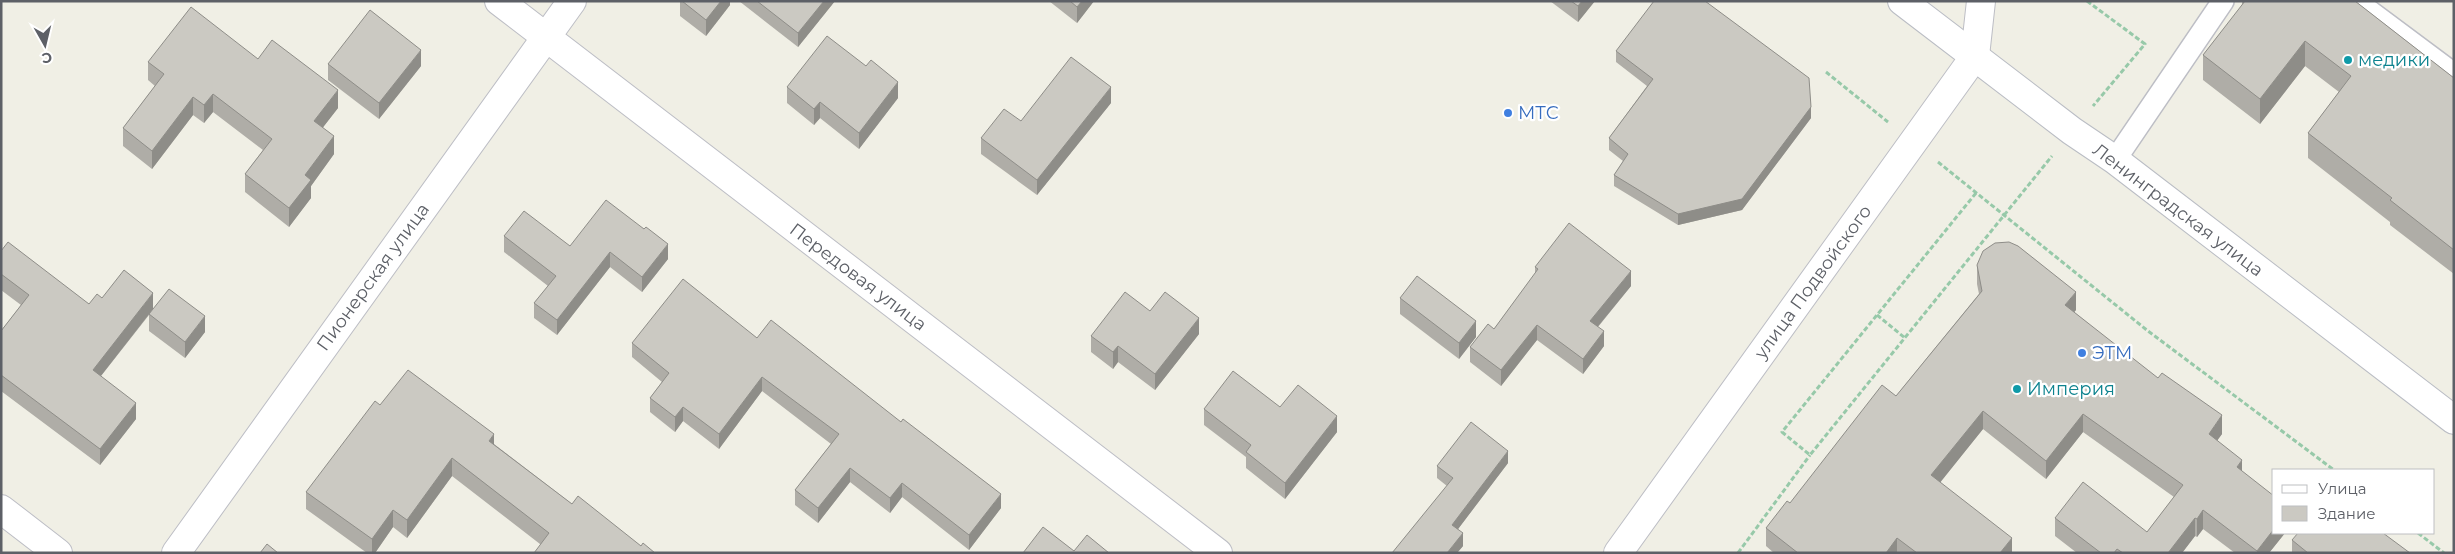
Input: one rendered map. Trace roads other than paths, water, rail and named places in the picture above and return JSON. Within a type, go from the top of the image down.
[{"type":"street","name":"Передовая улица","points":[[499,1],[1218,553]]},
{"type":"street","name":"Пионерская улица","points":[[176,553],[572,1]]},
{"type":"street","name":"Ленинградская улица","points":[[1902,1],[2072,131],[2115,160],[2454,420]]},
{"type":"street","name":"улица Подвойского","points":[[1618,553],[1975,56],[1981,1]]},
{"type":"street","points":[[1,509],[58,553]]},
{"type":"lane","points":[[2115,160],[2223,1]]},
{"type":"lane","points":[[2356,1],[2454,74]]},
{"type":"place","name":"медики","points":[[2348,60]]},
{"type":"place","name":"МТС","points":[[1508,113]]},
{"type":"place","name":"ЭТМ","points":[[2082,353]]},
{"type":"place","name":"Империя","points":[[2017,389]]}]
